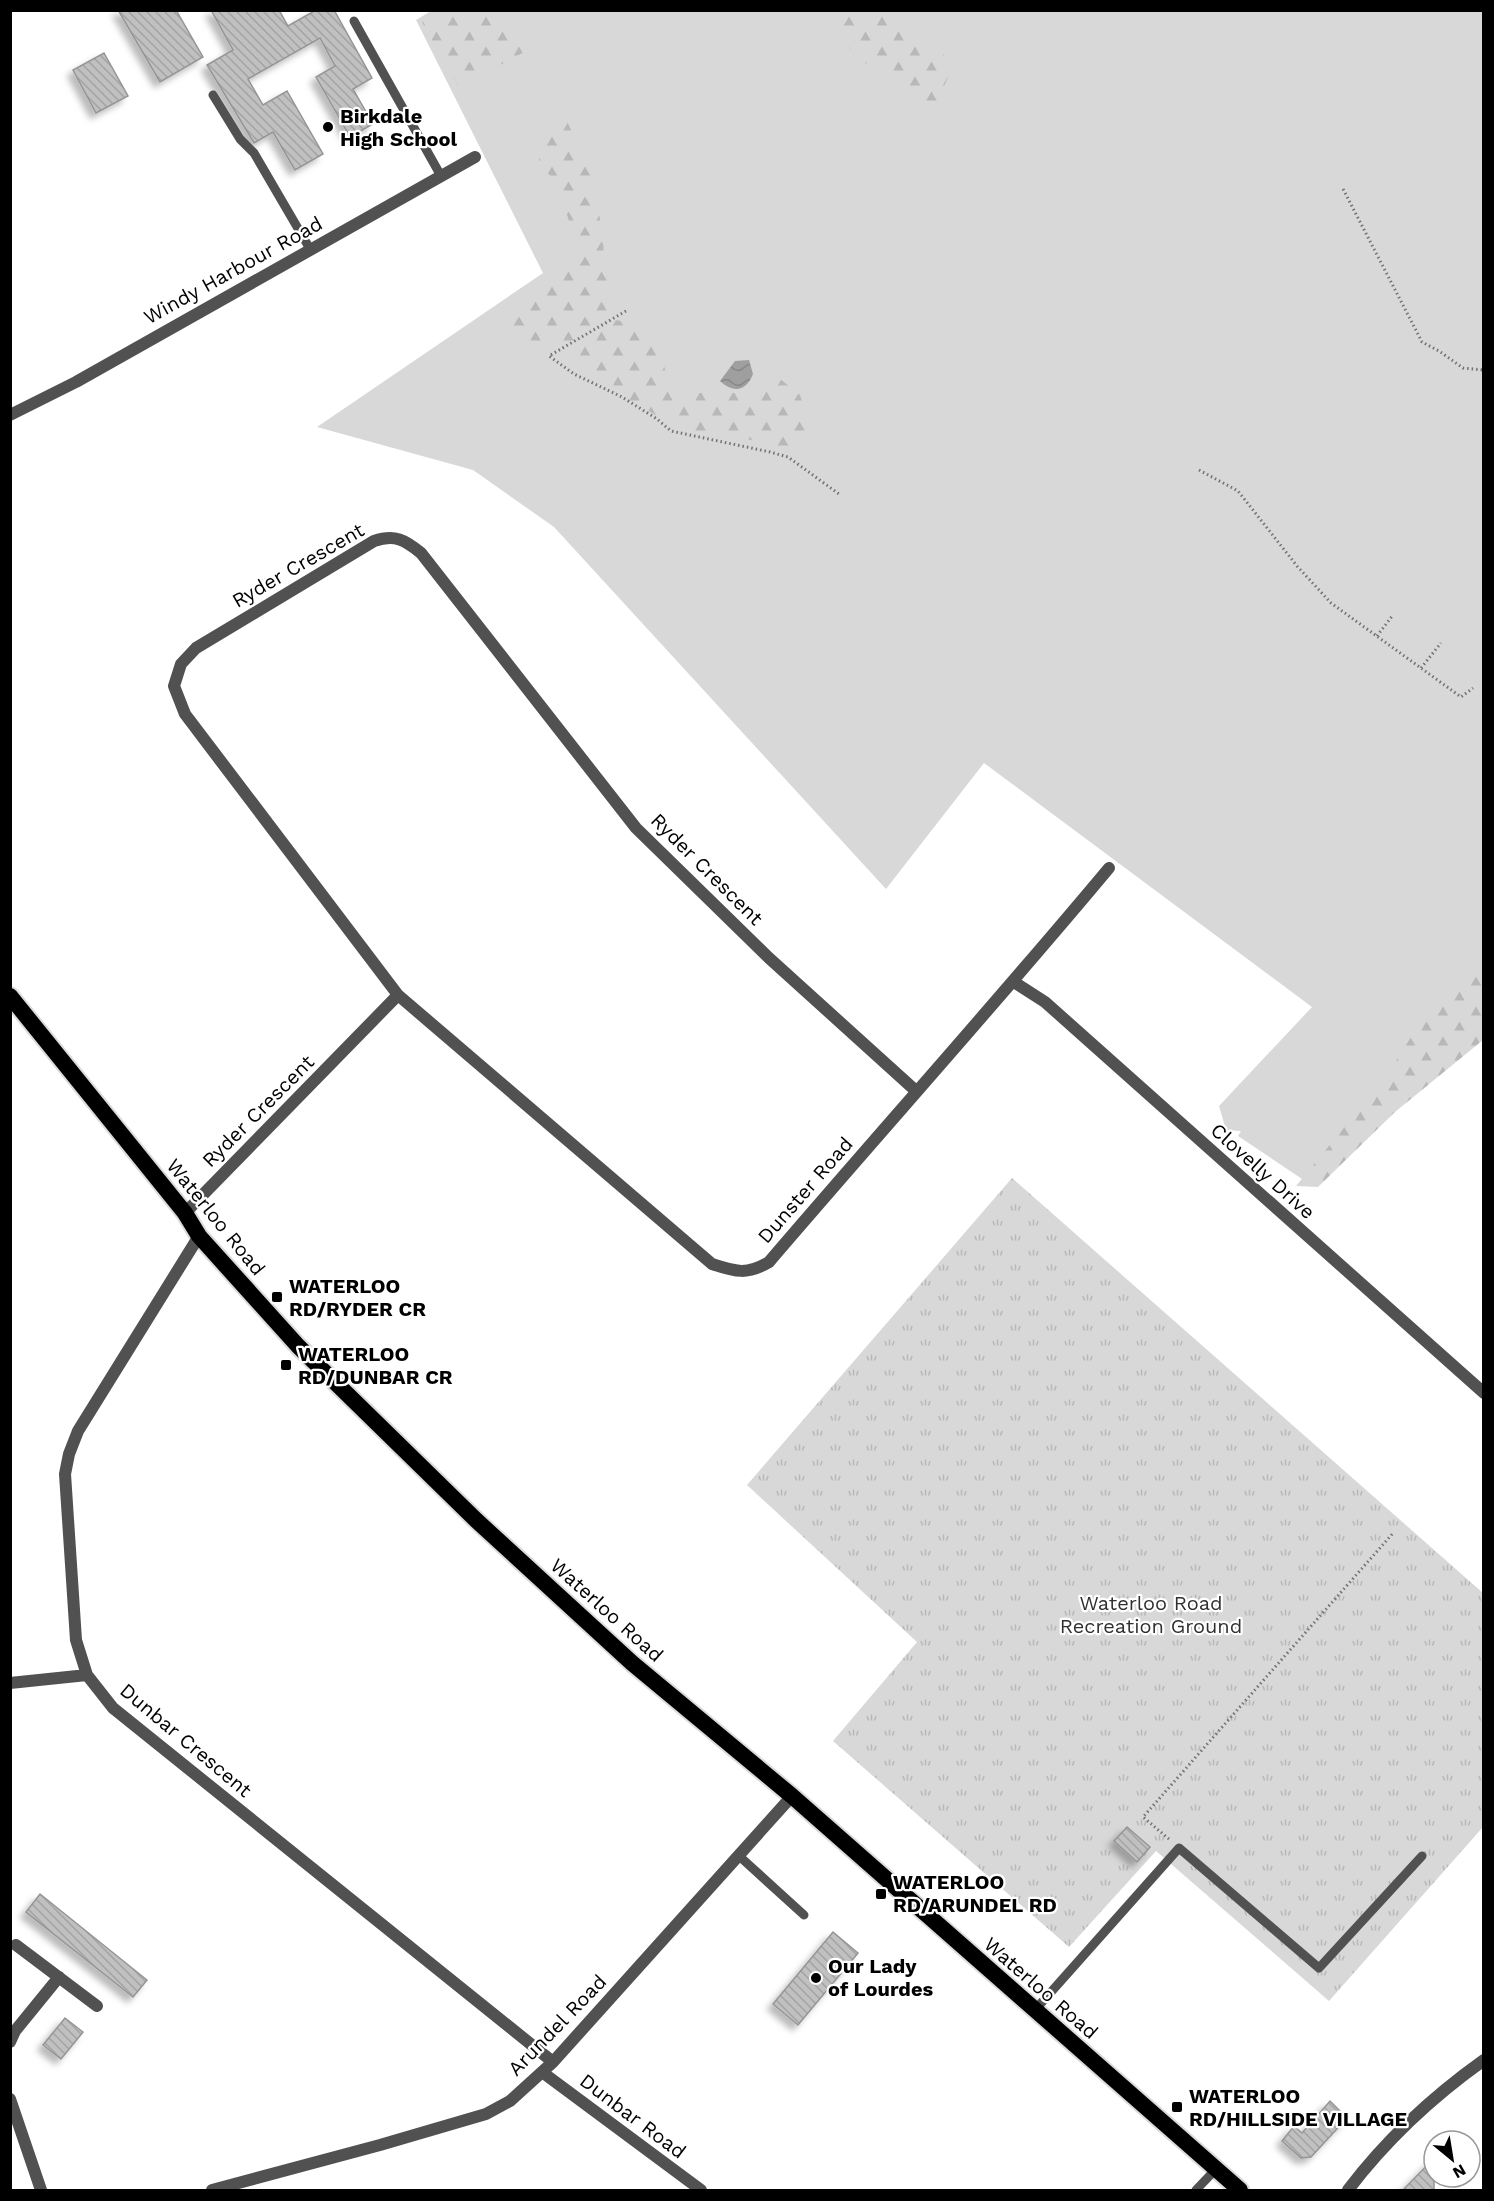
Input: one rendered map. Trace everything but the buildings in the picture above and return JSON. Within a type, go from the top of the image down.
[{"type":"highway","name":"Waterloo Road","points":[[10,996],[185,1213],[199,1236],[298,1346],[476,1520],[632,1663],[792,1796],[1240,2190]]},
{"type":"street","name":"Windy Harbour Road","points":[[10,415],[76,382],[475,157]]},
{"type":"street","name":"Ryder Crescent","points":[[185,1213],[398,995],[185,714],[174,686],[181,664],[196,648],[374,541],[387,537],[406,542],[421,553],[636,828],[769,958],[916,1091]]},
{"type":"street","name":"Dunster Road","points":[[398,995],[712,1264],[734,1271],[754,1271],[769,1262],[916,1091],[1014,982],[1109,867]]},
{"type":"street","name":"Clovelly Drive","points":[[1014,982],[1045,1002],[1484,1393]]},
{"type":"street","name":"Dunbar Crescent","points":[[199,1236],[78,1431],[69,1454],[66,1474],[76,1640],[87,1675],[113,1708],[553,2062]]},
{"type":"street","points":[[10,1683],[87,1675]]},
{"type":"street","name":"Arundel Road","points":[[212,2190],[486,2114],[510,2101],[553,2062],[792,1796]]},
{"type":"street","points":[[16,1945],[97,2006]]},
{"type":"street","points":[[10,2042],[15,2031],[59,1977]]},
{"type":"street","points":[[1348,2190],[1406,2124],[1450,2084],[1484,2060]]},
{"type":"street","name":"Dunbar Road","points":[[542,2072],[700,2190]]},
{"type":"street","points":[[10,2099],[41,2190]]},
{"type":"lane","points":[[354,21],[441,176]]},
{"type":"lane","points":[[213,95],[240,139],[254,153],[310,249]]},
{"type":"lane","points":[[1035,2010],[1179,1848],[1319,1968],[1422,1856]]},
{"type":"lane","points":[[738,1855],[804,1915]]},
{"type":"lane","points":[[1196,2190],[1216,2169]]},
{"type":"path","points":[[1342,189],[1422,342],[1462,368],[1484,370]]},
{"type":"path","points":[[626,311],[549,356],[574,374],[622,397],[657,419],[671,431],[788,457],[839,494]]},
{"type":"path","points":[[1199,470],[1239,491],[1297,566],[1331,603],[1461,697],[1473,688]]},
{"type":"path","points":[[1377,636],[1393,615]]},
{"type":"path","points":[[1421,668],[1441,644]]},
{"type":"path","points":[[1179,1848],[1143,1817],[1394,1532]]},
{"type":"green space","points":[[441,10],[505,11],[530,49],[459,87],[422,22]]},
{"type":"green space","points":[[431,11],[1483,11],[1483,1034],[1311,1185],[1238,1136],[1241,1131],[1226,1130],[1219,1106],[1312,1007],[984,763],[886,889],[554,527],[473,470],[317,427],[543,273],[416,20]]},
{"type":"green space","points":[[837,11],[893,11],[921,42],[943,54],[953,66],[937,102],[923,111],[901,84],[879,75],[850,49]]},
{"type":"green space","points":[[565,117],[593,177],[615,320],[628,322],[660,352],[666,373],[681,390],[694,393],[749,393],[774,374],[800,395],[811,429],[793,446],[785,448],[738,437],[704,435],[676,427],[630,403],[611,382],[579,370],[552,346],[523,345],[512,338],[501,326],[511,322],[531,304],[577,247],[557,182],[539,165],[540,130]]},
{"type":"green space","points":[[1483,975],[1483,1040],[1395,1112],[1318,1187],[1296,1186],[1385,1078],[1441,995]]},
{"type":"green space","name":"Waterloo Road Recreation Ground","points":[[1012,1178],[1483,1593],[1483,1827],[1329,2001],[1156,1851],[1069,1947],[833,1741],[917,1642],[747,1485]]},
{"type":"water","points":[[749,360],[753,374],[743,387],[730,388],[720,381],[735,361]]},
{"type":"place","name":"Birkdale High School","points":[[328,127]]},
{"type":"place","name":"WATERLOO RD/RYDER CR","points":[[277,1297]]},
{"type":"place","name":"WATERLOO RD/DUNBAR CR","points":[[286,1365]]},
{"type":"place","name":"WATERLOO RD/ARUNDEL RD","points":[[881,1894]]},
{"type":"place","name":"Our Lady of Lourdes","points":[[816,1978]]},
{"type":"place","name":"WATERLOO RD/HILLSIDE VILLAGE","points":[[1177,2107]]}]
